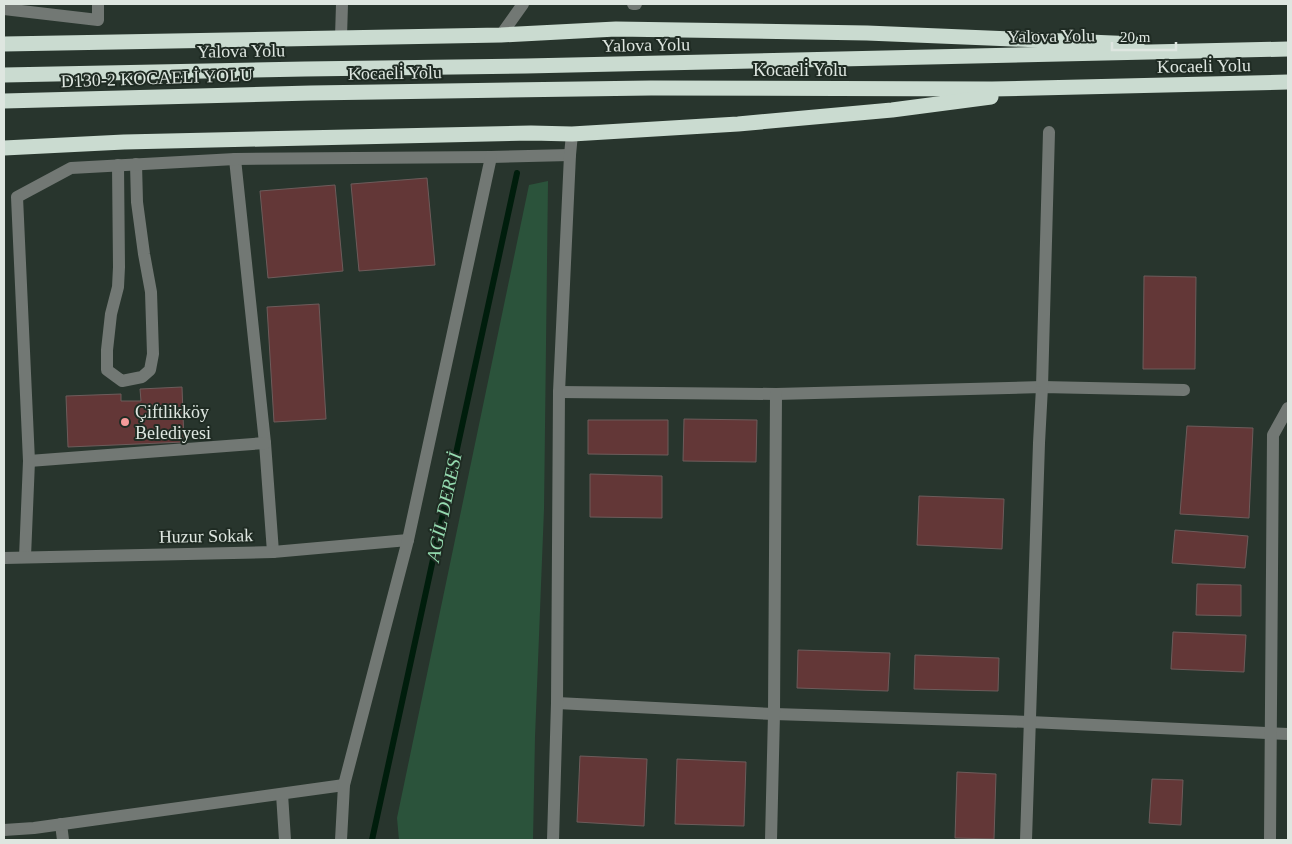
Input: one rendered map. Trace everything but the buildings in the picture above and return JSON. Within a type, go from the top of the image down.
[{"type":"highway","points":[[4,44],[501,35],[616,29],[867,33],[1286,50]]},
{"type":"highway","name":"Yalova Yolu","points":[[4,75],[1286,50]]},
{"type":"highway","name":"Kocaeli̇ Yolu","points":[[311,93],[651,88],[1052,88],[1288,82]]},
{"type":"highway","points":[[4,148],[134,142],[531,133],[572,134],[738,124],[892,110],[1052,88]]},
{"type":"highway","name":"D130-2 KOCAELİ YOLU","points":[[4,101],[311,93]]},
{"type":"street","points":[[4,9],[98,20],[98,4]]},
{"type":"street","points":[[341,37],[342,4]]},
{"type":"street","points":[[501,35],[523,4]]},
{"type":"street","points":[[1026,840],[1049,132]]},
{"type":"street","points":[[552,840],[557,703],[559,392],[572,134]]},
{"type":"street","points":[[25,557],[29,461],[17,197],[71,168],[235,159],[570,155]]},
{"type":"street","points":[[341,840],[344,785],[408,540],[491,157]]},
{"type":"street","points":[[235,159],[265,443],[273,552]]},
{"type":"street","points":[[118,165],[118,287],[111,314],[107,370],[122,381],[142,377],[150,370],[153,354],[151,292],[137,202],[136,164]]},
{"type":"street","points":[[559,392],[776,394],[1042,387],[1184,390]]},
{"type":"street","points":[[771,840],[774,714],[776,394]]},
{"type":"street","points":[[1270,840],[1273,434],[1288,408]]},
{"type":"street","points":[[29,461],[265,443]]},
{"type":"street","name":"Huzur Sokak","points":[[4,558],[273,552],[408,540]]},
{"type":"street","points":[[557,703],[774,714],[1030,722],[1288,734]]},
{"type":"street","points":[[4,830],[34,828],[344,785]]},
{"type":"street","points":[[282,794],[285,840]]},
{"type":"street","points":[[61,824],[63,840]]},
{"type":"green space","points":[[548,181],[544,509],[533,840],[399,840],[397,818],[529,185]]},
{"type":"waterway","name":"AGİL DERESİ","points":[[372,840],[517,173]]},
{"type":"place","name":"Çiftlikköy Belediyesi","points":[[125,422]]}]
